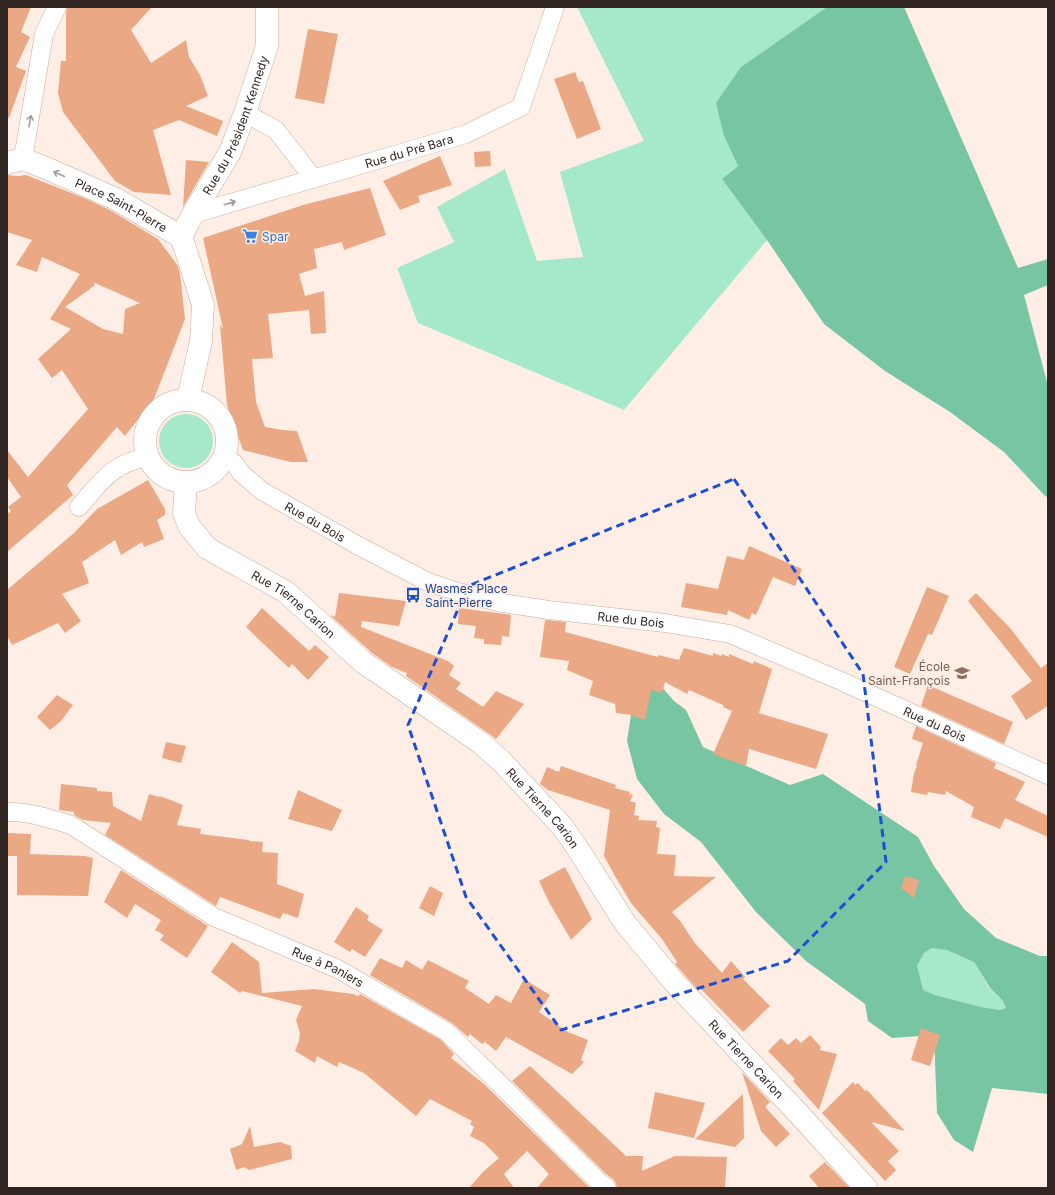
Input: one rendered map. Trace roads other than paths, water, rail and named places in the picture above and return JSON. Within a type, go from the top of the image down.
[{"type":"street","name":"Place Saint-Pierre","points":[[57,7],[44,34],[15,161],[46,168],[116,199],[181,237],[203,305],[202,341],[188,399]]},
{"type":"street","name":"Rue du Président Kennedy","points":[[181,237],[230,152],[245,113],[267,46],[267,7]]},
{"type":"street","name":"Rue du Pré Bara","points":[[193,214],[466,134],[521,107],[555,7]]},
{"type":"street","points":[[245,113],[276,130],[314,179]]},
{"type":"street","points":[[188,399],[203,404],[220,418],[225,429],[227,440],[225,457],[216,470],[199,481],[186,483],[176,482],[164,477],[155,469],[147,458],[144,445],[145,430],[152,416],[163,406],[188,399]]},
{"type":"street","name":"Rue du Bois","points":[[225,457],[235,464],[241,472],[262,491],[357,545],[428,582],[458,592],[502,603],[548,610],[664,623],[730,634],[841,681],[1048,775]]},
{"type":"street","points":[[79,508],[107,475],[128,462],[147,458]]},
{"type":"street","name":"Rue Tierne Carion","points":[[186,483],[184,513],[189,526],[208,548],[286,592],[364,663],[480,743],[502,762],[562,826],[625,923],[674,982],[754,1066],[866,1188]]},
{"type":"street","name":"Rue à Paniers","points":[[7,812],[17,812],[48,818],[70,825],[214,917],[338,969],[447,1032],[593,1177],[607,1188]]},
{"type":"place","name":"Spar","points":[[250,236]]},
{"type":"place","name":"Wasmes Place Saint-Pierre","points":[[413,595]]},
{"type":"place","name":"École Saint-François","points":[[962,673]]}]
